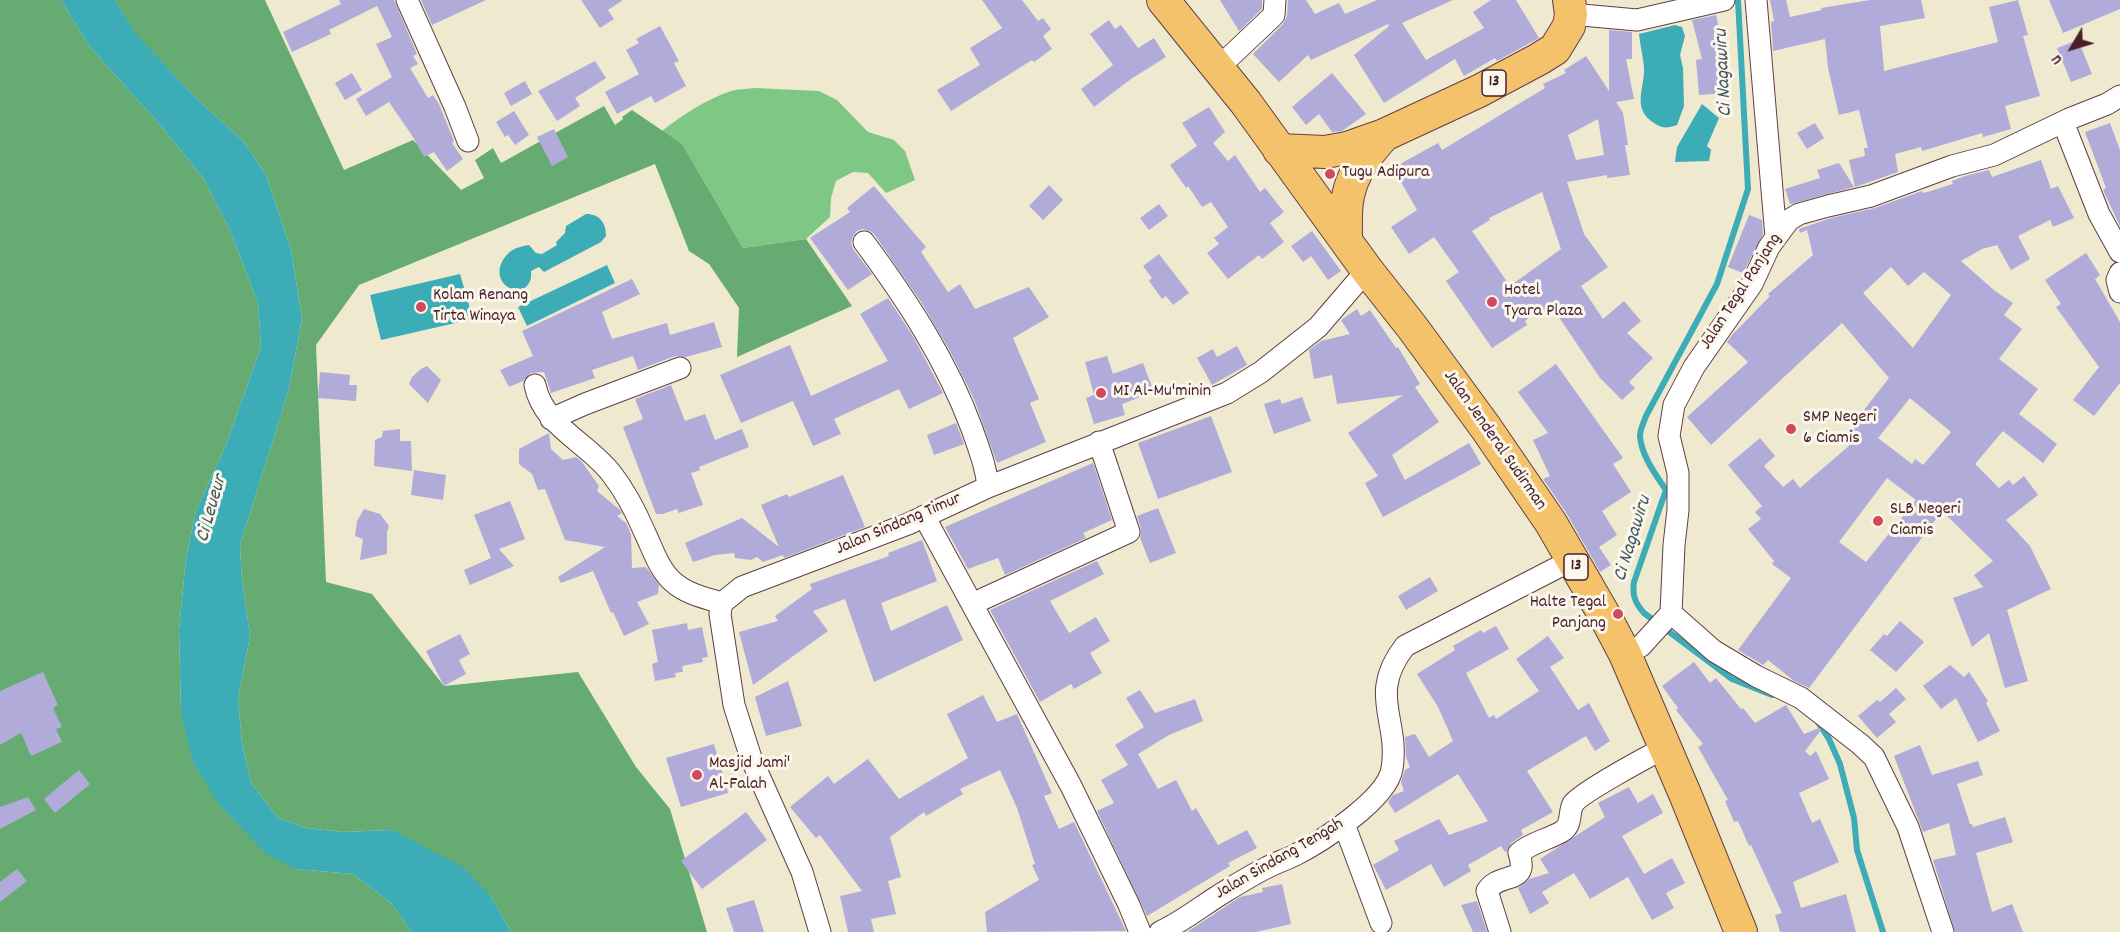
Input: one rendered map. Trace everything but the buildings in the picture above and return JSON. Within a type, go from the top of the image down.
[{"type":"highway","name":"Jalan Jenderal Sudirman","points":[[1163,0],[1246,103],[1367,270],[1486,428],[1633,650],[1664,748],[1741,932]]},
{"type":"highway","name":"13","points":[[1279,150],[1325,152],[1347,148],[1384,135],[1479,91],[1555,48],[1569,26],[1570,7]]},
{"type":"highway","name":"13","points":[[1346,238],[1347,196],[1363,159],[1384,135]]},
{"type":"street","points":[[407,0],[468,141]]},
{"type":"street","points":[[1218,68],[1274,15],[1275,0]]},
{"type":"street","points":[[1570,7],[1637,20],[1724,0]]},
{"type":"street","points":[[1756,0],[1776,237]]},
{"type":"street","name":"Jalan Tegal Panjang","points":[[1665,619],[1678,510],[1678,473],[1669,436],[1674,405],[1694,367],[1752,284],[1769,247],[1790,220],[1799,214],[1871,196],[1952,166],[1994,155],[2120,96]]},
{"type":"street","points":[[2063,122],[2099,214],[2120,252]]},
{"type":"street","points":[[864,243],[902,293],[957,392],[986,468],[988,487]]},
{"type":"street","name":"Jalan Sindang Timur","points":[[722,603],[742,587],[897,528],[988,487],[1220,396],[1261,372],[1318,327],[1367,270]]},
{"type":"street","points":[[2120,273],[2117,280],[2120,292]]},
{"type":"street","points":[[550,419],[680,368]]},
{"type":"street","points":[[535,385],[542,406],[550,419],[593,453],[616,481],[633,506],[663,571],[673,582],[690,593],[722,603],[720,614],[734,705],[751,758],[802,872],[820,932]]},
{"type":"street","points":[[972,604],[1129,532],[1099,442]]},
{"type":"street","points":[[924,516],[1071,786],[1129,904],[1140,932]]},
{"type":"street","name":"Jalan Sindang Tengah","points":[[1160,932],[1176,925],[1213,898],[1267,867],[1297,854],[1344,824],[1363,809],[1376,794],[1392,770],[1392,739],[1386,687],[1391,667],[1405,646],[1572,560]]},
{"type":"street","points":[[1633,650],[1665,619],[1714,651],[1801,698],[1860,744],[1874,757],[1908,827],[1943,932]]},
{"type":"street","points":[[1500,932],[1486,891],[1488,888],[1502,879],[1514,878],[1519,874],[1523,863],[1520,853],[1526,847],[1560,832],[1567,826],[1574,803],[1595,787],[1664,748]]},
{"type":"street","points":[[1344,824],[1382,923]]},
{"type":"green space","points":[[0,0],[61,0],[90,47],[162,127],[204,179],[230,230],[258,303],[261,347],[226,445],[196,511],[186,558],[179,630],[181,711],[296,869],[353,874],[391,903],[412,932],[0,932]]},
{"type":"green space","points":[[115,0],[265,0],[344,170],[413,140],[461,190],[484,178],[475,160],[493,148],[501,163],[604,106],[615,125],[632,110],[682,144],[743,248],[806,239],[852,306],[737,357],[739,308],[709,264],[689,251],[655,164],[359,285],[316,345],[326,582],[372,594],[444,686],[578,672],[636,767],[670,809],[707,932],[511,932],[490,895],[392,830],[343,832],[306,828],[278,818],[251,783],[242,743],[238,698],[250,636],[242,580],[240,545],[289,389],[302,318],[291,250],[266,175],[244,142],[195,97],[134,33]]},
{"type":"green space","points":[[755,88],[819,91],[837,100],[868,132],[894,140],[905,151],[915,180],[886,193],[868,173],[853,172],[836,181],[831,198],[830,217],[806,239],[743,248],[682,144],[662,131],[686,113],[713,98],[731,91]]},
{"type":"water","name":"Ci Leueur","points":[[61,0],[115,0],[135,33],[195,97],[244,142],[266,175],[291,250],[302,318],[289,389],[240,545],[242,580],[250,636],[238,698],[242,743],[251,783],[278,818],[306,828],[343,832],[392,830],[463,867],[490,895],[511,932],[412,932],[391,903],[353,874],[296,869],[265,853],[218,803],[192,760],[181,711],[179,630],[186,558],[196,511],[226,445],[261,347],[258,303],[230,230],[204,179],[162,127],[90,47]]},
{"type":"water","points":[[1675,25],[1682,27],[1685,36],[1680,55],[1683,68],[1684,106],[1677,125],[1666,127],[1657,125],[1643,111],[1641,98],[1644,67],[1639,34]]},
{"type":"water","points":[[1702,104],[1719,118],[1707,146],[1711,150],[1709,161],[1675,162],[1677,147]]},
{"type":"water","name":"Kolam Renang Tirta Winaya","points":[[586,214],[595,216],[603,223],[606,236],[601,242],[544,272],[539,267],[531,271],[529,282],[521,291],[506,286],[500,276],[500,269],[501,263],[511,251],[529,245],[536,253],[542,254],[557,245],[556,242],[565,233],[566,226]]},
{"type":"water","name":"Kolam Renang Tirta Winaya","points":[[607,265],[615,283],[527,326],[518,307]]},
{"type":"water","name":"Kolam Renang Tirta Winaya","points":[[460,274],[473,319],[381,340],[370,295]]},
{"type":"waterway","name":"Ci Nagawiru","points":[[1738,0],[1748,189],[1717,284],[1641,428],[1643,450],[1666,490],[1634,582],[1633,591],[1636,602],[1644,613],[1732,679],[1772,695]]},
{"type":"waterway","name":"Ci Nagawiru","points":[[1818,722],[1829,739],[1840,764],[1854,818],[1857,850],[1883,932]]},
{"type":"place","name":"Tugu Adipura","points":[[1330,174]]},
{"type":"place","name":"Hotel Tyara Plaza","points":[[1492,302]]},
{"type":"place","name":"Kolam Renang Tirta Winaya","points":[[421,307]]},
{"type":"place","name":"MI Al-Mu'minin","points":[[1101,393]]},
{"type":"place","name":"SMP Negeri 6 Ciamis","points":[[1791,429]]},
{"type":"place","name":"SLB Negeri Ciamis","points":[[1878,521]]},
{"type":"place","name":"Halte Tegal Panjang","points":[[1618,614]]},
{"type":"place","name":"Masjid Jami' Al-Falah","points":[[697,775]]}]
